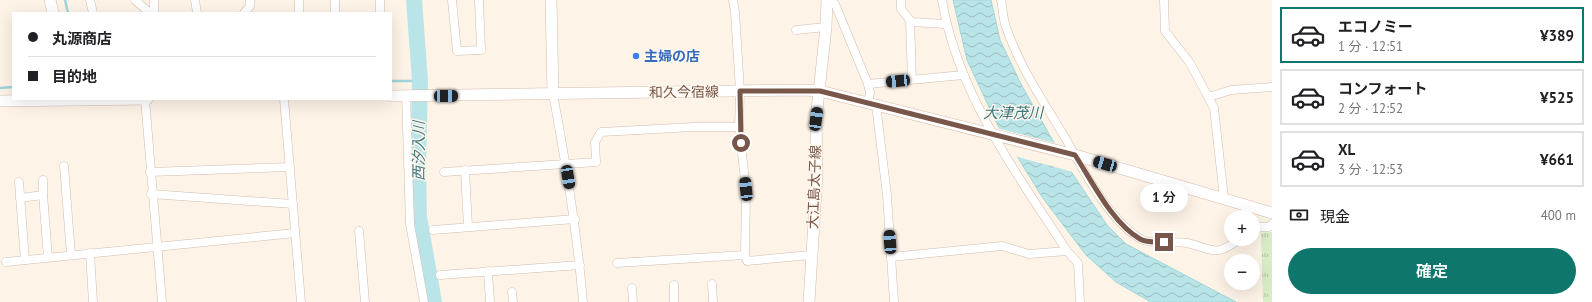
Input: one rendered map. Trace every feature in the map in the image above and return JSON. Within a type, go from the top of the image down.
[{"type":"main road","points":[[50,0],[53,12]]},
{"type":"main road","points":[[551,0],[553,94]]},
{"type":"main road","name":"大江島太子線","points":[[809,302],[817,174],[816,119],[826,27],[827,1]]},
{"type":"main road","name":"和久今宿線","points":[[392,96],[820,91],[868,102],[992,136],[1075,155],[1272,213]]},
{"type":"main road","points":[[0,101],[72,100]]},
{"type":"street","points":[[90,0],[93,12]]},
{"type":"street","points":[[135,0],[149,12]]},
{"type":"street","points":[[154,0],[154,12]]},
{"type":"street","points":[[195,0],[197,12]]},
{"type":"street","points":[[245,12],[250,6],[250,0]]},
{"type":"street","points":[[299,0],[299,12]]},
{"type":"street","points":[[335,0],[335,12]]},
{"type":"street","points":[[380,0],[380,12]]},
{"type":"street","points":[[452,0],[456,51],[481,50],[479,0]]},
{"type":"street","points":[[733,0],[740,91],[740,128],[746,189],[745,255],[747,261],[811,255]]},
{"type":"street","points":[[900,0],[901,8],[911,22],[912,80]]},
{"type":"street","points":[[942,0],[946,24],[963,75],[992,136],[1067,251],[1078,263],[1080,302]]},
{"type":"street","points":[[1001,0],[1005,26],[1016,52],[1032,82],[1075,155],[1113,213],[1127,229],[1141,239],[1153,242],[1180,242],[1210,251],[1225,250],[1230,246]]},
{"type":"street","points":[[1164,0],[1166,31],[1190,63],[1214,108],[1224,198]]},
{"type":"street","points":[[827,1],[835,4],[868,84],[870,93],[868,102]]},
{"type":"street","points":[[911,22],[946,24]]},
{"type":"street","points":[[796,30],[826,27]]},
{"type":"street","points":[[868,84],[963,75]]},
{"type":"street","points":[[1209,97],[1231,90],[1272,87]]},
{"type":"street","points":[[553,94],[575,219],[583,302]]},
{"type":"street","points":[[408,95],[410,224],[424,302]]},
{"type":"street","points":[[146,100],[151,194],[162,302]]},
{"type":"street","points":[[284,100],[301,302]]},
{"type":"street","points":[[879,105],[877,114],[887,195],[894,302]]},
{"type":"street","points":[[444,172],[596,162],[595,142],[601,132],[694,127],[740,128]]},
{"type":"street","points":[[64,166],[72,255]]},
{"type":"street","points":[[150,172],[290,167]]},
{"type":"street","points":[[465,170],[468,227]]},
{"type":"street","points":[[43,180],[48,257]]},
{"type":"street","points":[[18,182],[25,260]]},
{"type":"street","points":[[151,194],[293,204]]},
{"type":"street","points":[[20,198],[43,195]]},
{"type":"street","points":[[433,230],[575,219]]},
{"type":"street","points":[[1260,227],[1269,227],[1272,224]]},
{"type":"street","points":[[359,231],[365,302]]},
{"type":"street","points":[[6,262],[295,233]]},
{"type":"street","points":[[891,257],[1002,246],[1029,254],[1067,251]]},
{"type":"street","points":[[90,253],[93,302]]},
{"type":"street","points":[[617,263],[745,255]]},
{"type":"street","points":[[440,275],[580,264]]},
{"type":"street","points":[[488,271],[490,302]]},
{"type":"street","points":[[712,284],[713,302]]},
{"type":"street","points":[[674,285],[674,302]]},
{"type":"street","points":[[632,288],[633,302]]},
{"type":"street","points":[[512,292],[513,302]]},
{"type":"green space","points":[[1272,232],[1272,302],[1263,302],[1261,233]]},
{"type":"water","name":"大津茂川","points":[[953,0],[991,0],[1000,40],[1021,84],[1066,164],[1107,225],[1126,244],[1236,302],[1151,302],[1116,282],[1086,255],[1042,197],[996,122],[967,60]]},
{"type":"pier","points":[[997,128],[1055,143],[1073,172],[1014,156]]},
{"type":"waterway","points":[[65,0],[68,12]]},
{"type":"waterway","name":"西汐入川","points":[[414,0],[420,81],[418,170],[419,217],[434,302]]},
{"type":"waterway","points":[[392,81],[420,81]]},
{"type":"waterway","points":[[0,88],[12,87]]},
{"type":"place","name":"主婦の店","points":[[636,56]]},
{"type":"route","points":[[741,143],[740,91],[820,91],[868,102],[977,132],[1075,155],[1113,213],[1127,229],[1141,239],[1153,242],[1164,242]]}]
